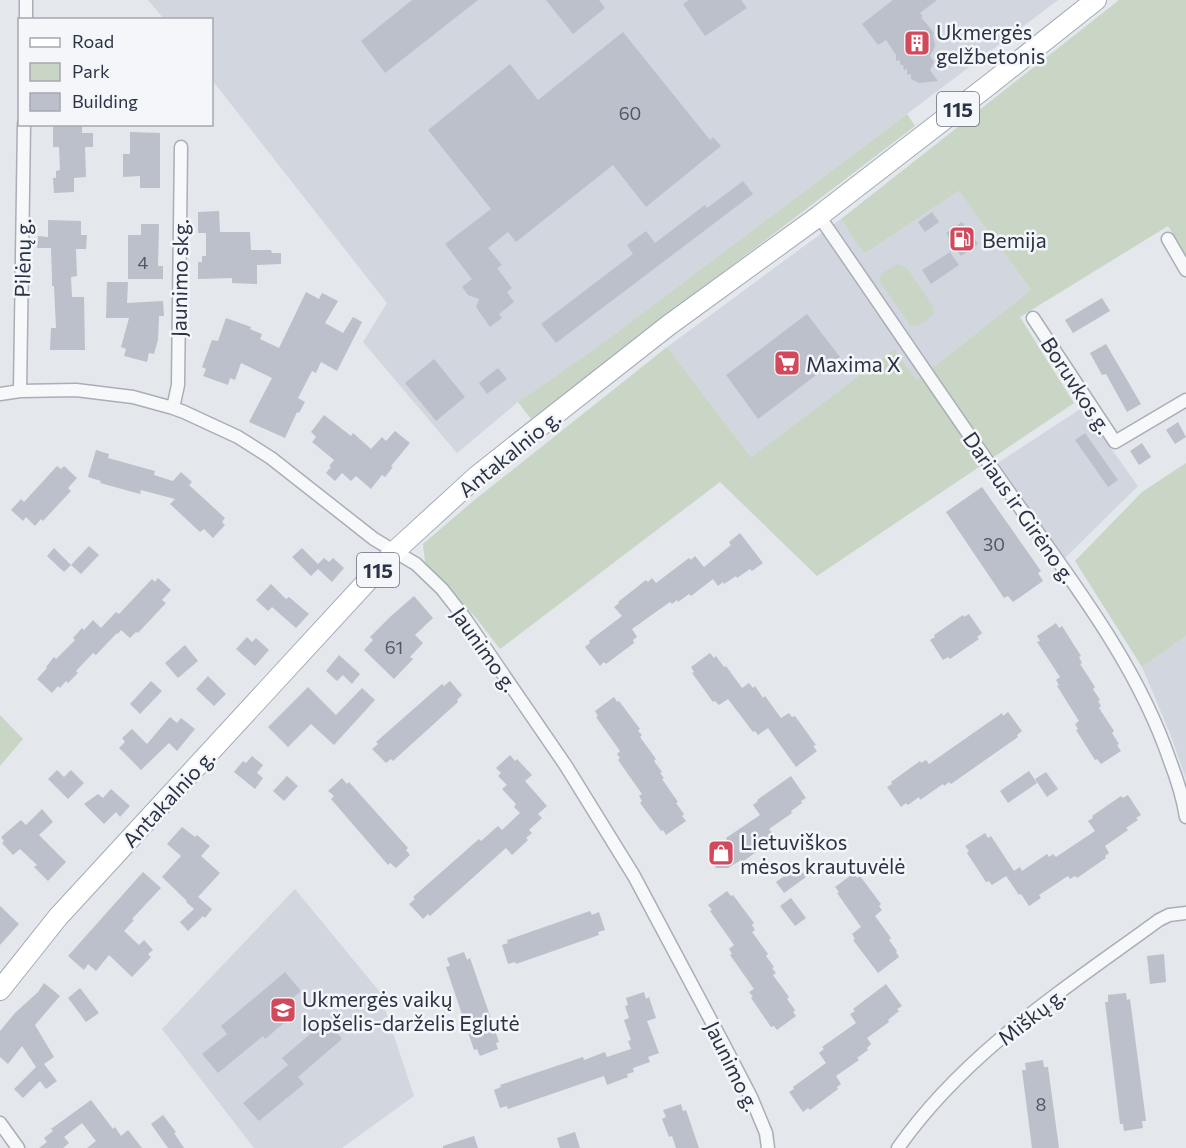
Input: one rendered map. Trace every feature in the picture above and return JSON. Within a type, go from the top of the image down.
[{"type":"main road","name":"Antakalnio g.","points":[[0,990],[58,917],[395,551],[426,521],[488,468],[669,325],[819,216],[1096,0]]},
{"type":"street","points":[[26,0],[26,18]]},
{"type":"street","name":"Pilėnų g.","points":[[20,391],[24,126]]},
{"type":"street","name":"Jaunimo skg.","points":[[173,408],[178,385],[182,147]]},
{"type":"street","name":"Dariaus ir Girėno g.","points":[[819,216],[1040,537],[1069,575],[1136,682],[1165,744],[1180,788],[1186,817]]},
{"type":"street","points":[[1168,238],[1186,270]]},
{"type":"street","name":"Boruvkos g.","points":[[1033,318],[1115,442],[1186,400]]},
{"type":"street","name":"Jaunimo g.","points":[[0,394],[20,391],[76,390],[133,397],[173,408],[238,438],[272,458],[374,539],[416,564],[442,589],[464,617],[566,766],[634,876],[751,1097],[766,1133],[768,1148]]},
{"type":"street","name":"Miškų g.","points":[[898,1148],[928,1110],[963,1072],[1004,1036],[1159,920],[1169,915],[1186,913]]},
{"type":"street","points":[[0,1123],[18,1148]]},
{"type":"shaded area","points":[[148,0],[1058,0],[603,343],[518,402],[457,453],[363,342],[387,303],[213,81],[213,18],[163,18]]},
{"type":"shaded area","points":[[959,191],[1031,290],[917,380],[894,349],[751,457],[667,347],[841,219],[864,254]]},
{"type":"shaded area","points":[[1082,408],[1138,486],[1065,558],[996,464]]},
{"type":"shaded area","points":[[1186,636],[1186,779],[1142,667]]},
{"type":"shaded area","name":"Ukmergės vaikų lopšelis-darželis Eglutė","points":[[295,889],[379,991],[414,1096],[342,1148],[254,1148],[162,1029]]},
{"type":"green space","points":[[1119,0],[1186,0],[1186,256],[1168,226],[1020,317],[1074,403],[817,576],[720,482],[500,649],[477,619],[425,562],[423,544],[472,502],[667,347],[751,457],[894,349],[917,380],[1031,290],[959,191],[864,254],[841,219]]},
{"type":"green space","points":[[907,114],[915,126],[531,419],[518,402],[603,343]]},
{"type":"green space","points":[[897,264],[906,267],[933,306],[933,315],[917,326],[910,325],[879,280],[881,274]]},
{"type":"green space","points":[[1186,463],[1186,636],[1142,667],[1075,561],[1142,492]]},
{"type":"green space","points":[[0,715],[23,739],[0,766]]},
{"type":"building","points":[[412,0],[478,0],[385,73],[361,41]]},
{"type":"building","points":[[546,0],[599,0],[605,8],[573,34]]},
{"type":"building","points":[[689,0],[741,0],[747,8],[705,36],[683,4]]},
{"type":"building","name":"Ukmergės gelžbetonis","points":[[893,0],[937,0],[920,13],[934,33],[935,45],[930,56],[934,62],[930,70],[938,81],[919,83],[911,79],[911,74],[907,75],[907,69],[904,70],[903,65],[900,65],[900,60],[896,61],[896,55],[886,40],[878,45],[862,24]]},
{"type":"building","points":[[623,32],[710,140],[713,137],[721,146],[646,207],[613,165],[516,242],[508,232],[488,248],[502,265],[497,268],[512,288],[507,292],[514,302],[499,314],[502,318],[490,327],[476,307],[479,299],[468,295],[462,287],[472,279],[445,244],[491,209],[428,130],[510,64],[538,100]]},
{"type":"building","points":[[53,126],[82,126],[82,133],[93,133],[93,147],[85,147],[86,177],[74,178],[74,192],[54,193],[53,178],[56,178],[56,171],[60,170],[59,147],[53,147]]},
{"type":"building","points":[[130,132],[160,133],[160,188],[140,188],[140,176],[123,177],[123,154],[130,154]]},
{"type":"building","points":[[743,181],[753,194],[556,343],[541,324],[633,254],[627,245],[646,231],[655,243],[705,205],[707,208]]},
{"type":"building","points":[[219,211],[220,232],[250,232],[251,250],[271,250],[272,253],[281,253],[281,264],[257,265],[257,284],[232,283],[232,278],[198,279],[198,262],[202,262],[202,256],[206,256],[206,233],[198,233],[198,212]]},
{"type":"building","points":[[932,212],[939,222],[925,232],[918,222]]},
{"type":"building","points":[[48,220],[81,221],[81,235],[87,235],[86,249],[76,249],[77,276],[71,277],[72,297],[84,297],[85,350],[50,350],[51,328],[56,328],[51,248],[37,248],[38,236],[48,237]]},
{"type":"building","name":"Bemija","points":[[962,222],[978,244],[961,256],[946,233]]},
{"type":"building","points":[[141,224],[159,224],[158,266],[163,266],[163,279],[128,279],[128,235],[141,235]]},
{"type":"building","points":[[950,252],[959,265],[931,284],[922,270]]},
{"type":"building","points":[[107,282],[128,282],[127,303],[163,301],[164,316],[159,316],[158,340],[154,354],[149,353],[147,362],[124,356],[126,349],[121,347],[129,318],[106,318]]},
{"type":"building","points":[[306,292],[319,299],[322,293],[338,301],[325,323],[343,333],[353,317],[362,322],[337,371],[321,362],[316,373],[312,371],[298,398],[305,402],[299,413],[297,412],[285,438],[249,422],[272,378],[241,363],[235,380],[230,378],[228,385],[203,376],[206,369],[202,367],[212,340],[218,341],[226,318],[251,327],[250,329],[262,334],[260,339],[279,348]]},
{"type":"building","points":[[1102,298],[1110,311],[1073,333],[1065,320]]},
{"type":"building","name":"Maxima X","points":[[807,314],[840,357],[758,419],[726,375]]},
{"type":"building","points":[[1106,344],[1141,404],[1127,412],[1106,374],[1102,375],[1090,353]]},
{"type":"building","points":[[434,359],[465,397],[436,421],[405,383]]},
{"type":"building","points":[[498,368],[507,379],[487,394],[479,383]]},
{"type":"building","points":[[324,415],[351,436],[353,433],[371,449],[382,437],[386,441],[395,431],[410,443],[385,477],[382,475],[371,489],[356,476],[351,481],[342,473],[335,481],[326,473],[334,460],[312,442],[316,437],[311,432]]},
{"type":"building","points":[[1178,422],[1186,437],[1175,444],[1166,430]]},
{"type":"building","points":[[1085,433],[1118,480],[1108,487],[1075,440]]},
{"type":"building","points":[[1142,443],[1151,457],[1139,465],[1130,451]]},
{"type":"building","points":[[96,450],[109,454],[108,458],[155,471],[154,475],[173,481],[181,472],[192,482],[189,485],[225,518],[222,522],[225,525],[213,538],[204,529],[200,532],[170,504],[175,499],[141,490],[140,494],[100,483],[101,481],[88,477]]},
{"type":"building","points":[[57,466],[61,469],[64,466],[77,478],[68,488],[71,491],[43,521],[41,519],[35,526],[26,517],[23,521],[11,510],[21,499],[24,502]]},
{"type":"building","points":[[982,487],[1041,571],[1038,573],[1043,581],[1013,602],[1008,596],[1004,598],[946,512]]},
{"type":"building","points":[[740,533],[763,563],[752,571],[750,569],[737,578],[736,576],[718,586],[713,579],[691,596],[689,594],[672,604],[670,602],[632,629],[637,637],[633,640],[634,643],[600,666],[585,647],[590,643],[589,641],[622,616],[614,607],[618,602],[646,580],[648,582],[652,578],[656,583],[689,558],[691,560],[695,556],[704,567],[731,545],[729,542]]},
{"type":"building","points":[[89,546],[99,555],[81,574],[71,565]]},
{"type":"building","points":[[54,548],[71,565],[64,572],[47,556]]},
{"type":"building","points":[[302,548],[318,564],[324,558],[329,562],[333,558],[344,568],[332,582],[318,569],[311,576],[292,557]]},
{"type":"building","points":[[158,578],[171,590],[162,600],[166,603],[138,633],[136,632],[130,638],[121,630],[96,655],[93,653],[68,683],[66,681],[60,688],[58,686],[52,693],[37,679],[54,657],[56,659],[75,640],[73,638],[82,628],[84,630],[93,620],[101,628],[116,612],[119,614],[152,579],[155,582]]},
{"type":"building","points":[[271,584],[286,599],[289,597],[309,614],[296,628],[272,607],[268,611],[256,600]]},
{"type":"building","points":[[414,596],[433,618],[415,635],[423,643],[410,657],[413,659],[394,679],[364,650],[373,640],[370,637]]},
{"type":"building","points":[[969,614],[982,633],[977,637],[979,639],[950,659],[948,657],[943,660],[930,640],[963,615],[964,617]]},
{"type":"building","points":[[1056,623],[1059,628],[1062,626],[1081,656],[1079,657],[1082,663],[1080,664],[1095,687],[1093,689],[1100,700],[1098,701],[1101,706],[1099,708],[1114,731],[1112,733],[1119,744],[1117,745],[1121,751],[1101,764],[1097,759],[1095,760],[1076,730],[1078,729],[1075,724],[1079,721],[1057,686],[1059,685],[1056,680],[1060,677],[1037,642],[1040,641],[1037,636]]},
{"type":"building","points":[[247,637],[252,642],[256,638],[269,650],[255,666],[236,649]]},
{"type":"building","points":[[185,645],[198,661],[178,678],[165,663]]},
{"type":"building","points":[[710,653],[714,658],[716,656],[724,667],[726,666],[742,688],[749,683],[753,688],[755,686],[781,718],[789,713],[792,717],[795,716],[816,745],[813,746],[817,751],[796,767],[768,728],[758,735],[755,731],[753,732],[728,699],[719,705],[713,702],[692,673],[694,672],[691,667]]},
{"type":"building","points":[[339,655],[360,674],[352,684],[343,675],[337,681],[326,671]]},
{"type":"building","points":[[208,676],[226,694],[214,706],[196,689]]},
{"type":"building","points":[[151,681],[162,691],[140,714],[130,704]]},
{"type":"building","points":[[450,681],[462,695],[457,700],[458,702],[393,761],[391,759],[386,763],[372,749],[378,744],[376,742],[442,684],[444,686]]},
{"type":"building","points":[[308,687],[336,715],[362,688],[375,700],[334,745],[311,724],[288,747],[268,727]]},
{"type":"building","points":[[614,697],[640,729],[638,731],[642,735],[640,737],[656,759],[654,761],[662,772],[660,773],[664,778],[662,779],[684,814],[682,816],[686,821],[666,835],[640,803],[642,801],[639,796],[642,794],[618,760],[620,758],[617,754],[620,751],[596,717],[598,716],[595,711]]},
{"type":"building","points":[[1008,712],[1022,731],[1017,735],[1018,737],[951,784],[949,782],[944,786],[943,784],[920,800],[919,797],[901,807],[887,787],[892,784],[891,782],[920,761],[921,763],[926,760],[929,764],[1002,713],[1003,716]]},
{"type":"building","points":[[170,717],[177,723],[181,718],[195,729],[177,751],[169,743],[141,770],[119,748],[125,742],[122,738],[132,729],[147,744]]},
{"type":"building","points":[[510,755],[532,775],[525,781],[547,806],[538,814],[542,818],[529,830],[532,833],[526,838],[528,840],[512,855],[506,848],[430,916],[428,914],[423,919],[409,904],[415,899],[413,897],[479,839],[481,841],[498,826],[502,830],[520,813],[514,807],[516,804],[502,789],[507,785],[498,776],[501,773],[496,768]]},
{"type":"building","points":[[252,756],[263,765],[257,773],[263,778],[255,789],[234,772],[243,761],[246,763]]},
{"type":"building","points":[[57,770],[64,777],[71,770],[84,783],[68,799],[48,779]]},
{"type":"building","points":[[1029,771],[1037,783],[1008,803],[1000,791]]},
{"type":"building","points":[[1046,772],[1058,789],[1047,797],[1035,779]]},
{"type":"building","points":[[287,776],[298,786],[284,801],[273,791]]},
{"type":"building","points":[[791,776],[806,798],[791,811],[792,813],[769,829],[774,836],[771,842],[742,862],[741,860],[728,868],[716,868],[710,858],[714,849],[760,815],[753,805]]},
{"type":"building","points":[[342,778],[347,784],[349,782],[408,848],[406,850],[410,855],[396,868],[390,863],[388,865],[331,799],[334,796],[328,791]]},
{"type":"building","points":[[111,789],[130,806],[120,817],[116,812],[104,824],[84,804],[98,794],[103,798]]},
{"type":"building","points":[[1128,795],[1141,815],[1136,818],[1138,820],[1126,828],[1128,830],[1105,846],[1109,853],[1105,856],[1106,858],[1077,878],[1075,876],[1070,879],[1068,876],[1039,895],[1041,898],[1029,906],[1006,876],[1020,867],[1022,871],[1047,854],[1049,857],[1053,854],[1056,857],[1095,831],[1088,821],[1093,818],[1092,816],[1121,796],[1123,798]]},
{"type":"building","points":[[42,809],[53,822],[39,835],[66,862],[48,881],[34,867],[37,865],[20,849],[13,855],[2,843],[4,841],[1,837],[21,820],[26,825]]},
{"type":"building","points":[[182,827],[195,837],[197,835],[210,846],[201,856],[220,873],[198,897],[212,909],[205,918],[203,916],[188,931],[180,922],[194,909],[162,877],[181,856],[167,844]]},
{"type":"building","points":[[985,833],[988,838],[991,836],[1014,871],[992,885],[989,881],[986,882],[965,846]]},
{"type":"building","points":[[798,866],[806,877],[784,893],[776,882]]},
{"type":"building","points":[[143,872],[161,888],[124,931],[139,945],[144,940],[153,950],[148,954],[151,957],[132,977],[109,955],[96,971],[88,964],[84,970],[68,956]]},
{"type":"building","points":[[854,873],[857,878],[860,876],[881,904],[879,906],[882,910],[875,916],[891,938],[889,940],[899,957],[878,973],[853,940],[855,939],[852,934],[861,927],[835,887]]},
{"type":"building","points":[[727,891],[731,896],[733,895],[754,923],[752,925],[755,930],[752,932],[768,954],[766,956],[776,973],[773,975],[789,997],[787,999],[795,1010],[793,1012],[796,1016],[777,1030],[774,1026],[771,1027],[751,998],[753,997],[749,992],[754,989],[730,955],[732,954],[729,949],[734,945],[710,911],[712,910],[708,905]]},
{"type":"building","points":[[791,898],[806,918],[795,926],[780,906]]},
{"type":"building","points":[[0,906],[19,924],[0,945]]},
{"type":"building","points":[[590,911],[592,915],[599,912],[605,930],[598,932],[599,935],[516,964],[515,962],[508,964],[502,945],[508,943],[507,940]]},
{"type":"building","points":[[464,952],[467,960],[470,958],[499,1042],[496,1043],[498,1049],[480,1056],[477,1049],[474,1050],[446,967],[450,966],[447,958]]},
{"type":"building","points":[[1164,954],[1166,982],[1150,984],[1147,956]]},
{"type":"building","points":[[285,972],[301,991],[281,1008],[290,1018],[265,1039],[263,1036],[218,1073],[202,1054],[227,1034],[221,1026]]},
{"type":"building","points":[[44,983],[60,996],[35,1025],[54,1057],[44,1064],[57,1081],[46,1089],[40,1081],[23,1098],[14,1089],[36,1067],[22,1046],[8,1064],[0,1057],[0,1031]]},
{"type":"building","points":[[886,984],[902,1006],[897,1009],[899,1011],[888,1020],[889,1022],[867,1038],[871,1044],[868,1050],[857,1058],[859,1060],[836,1076],[841,1084],[837,1087],[838,1089],[810,1110],[808,1108],[803,1112],[789,1092],[826,1063],[819,1053],[824,1049],[822,1047],[856,1023],[850,1014],[855,1011],[853,1009]]},
{"type":"building","points":[[80,988],[99,1013],[86,1022],[68,998]]},
{"type":"building","points":[[644,992],[646,999],[649,997],[656,1018],[647,1021],[659,1053],[648,1057],[650,1062],[633,1068],[634,1072],[627,1074],[628,1077],[607,1085],[604,1076],[508,1109],[507,1106],[500,1108],[494,1090],[501,1087],[500,1085],[583,1057],[584,1060],[605,1052],[607,1057],[631,1049],[628,1041],[631,1040],[624,1020],[629,1018],[625,1006],[628,1005],[626,998]]},
{"type":"building","points":[[1126,993],[1127,1000],[1130,999],[1146,1121],[1142,1121],[1143,1128],[1124,1131],[1123,1124],[1120,1124],[1105,1002],[1108,1002],[1108,995]]},
{"type":"building","points":[[327,1020],[342,1039],[298,1077],[304,1084],[259,1121],[243,1103],[288,1065],[282,1058]]},
{"type":"building","points":[[1043,1060],[1044,1067],[1048,1067],[1059,1148],[1032,1148],[1022,1070],[1026,1070],[1025,1063]]},
{"type":"building","points":[[91,1100],[113,1129],[115,1127],[121,1136],[128,1130],[142,1148],[87,1148],[96,1141],[82,1123],[64,1137],[69,1143],[63,1148],[39,1148],[47,1142],[44,1138],[53,1131],[51,1129]]},
{"type":"building","points":[[681,1104],[683,1111],[686,1110],[699,1148],[676,1148],[672,1136],[669,1137],[662,1119],[666,1117],[663,1110]]},
{"type":"building","points":[[163,1115],[176,1132],[174,1133],[184,1148],[168,1148],[151,1124]]},
{"type":"building","points":[[575,1132],[580,1148],[560,1148],[557,1138]]},
{"type":"building","points":[[474,1136],[478,1148],[443,1148],[443,1146]]},
{"type":"place","name":"Ukmergės gelžbetonis","points":[[917,43]]},
{"type":"place","name":"Bemija","points":[[962,239]]},
{"type":"place","name":"Maxima X","points":[[787,363]]},
{"type":"place","name":"Lietuviškos mėsos krautuvėlė","points":[[721,853]]},
{"type":"place","name":"Ukmergės vaikų lopšelis-darželis Eglutė","points":[[283,1010]]}]
